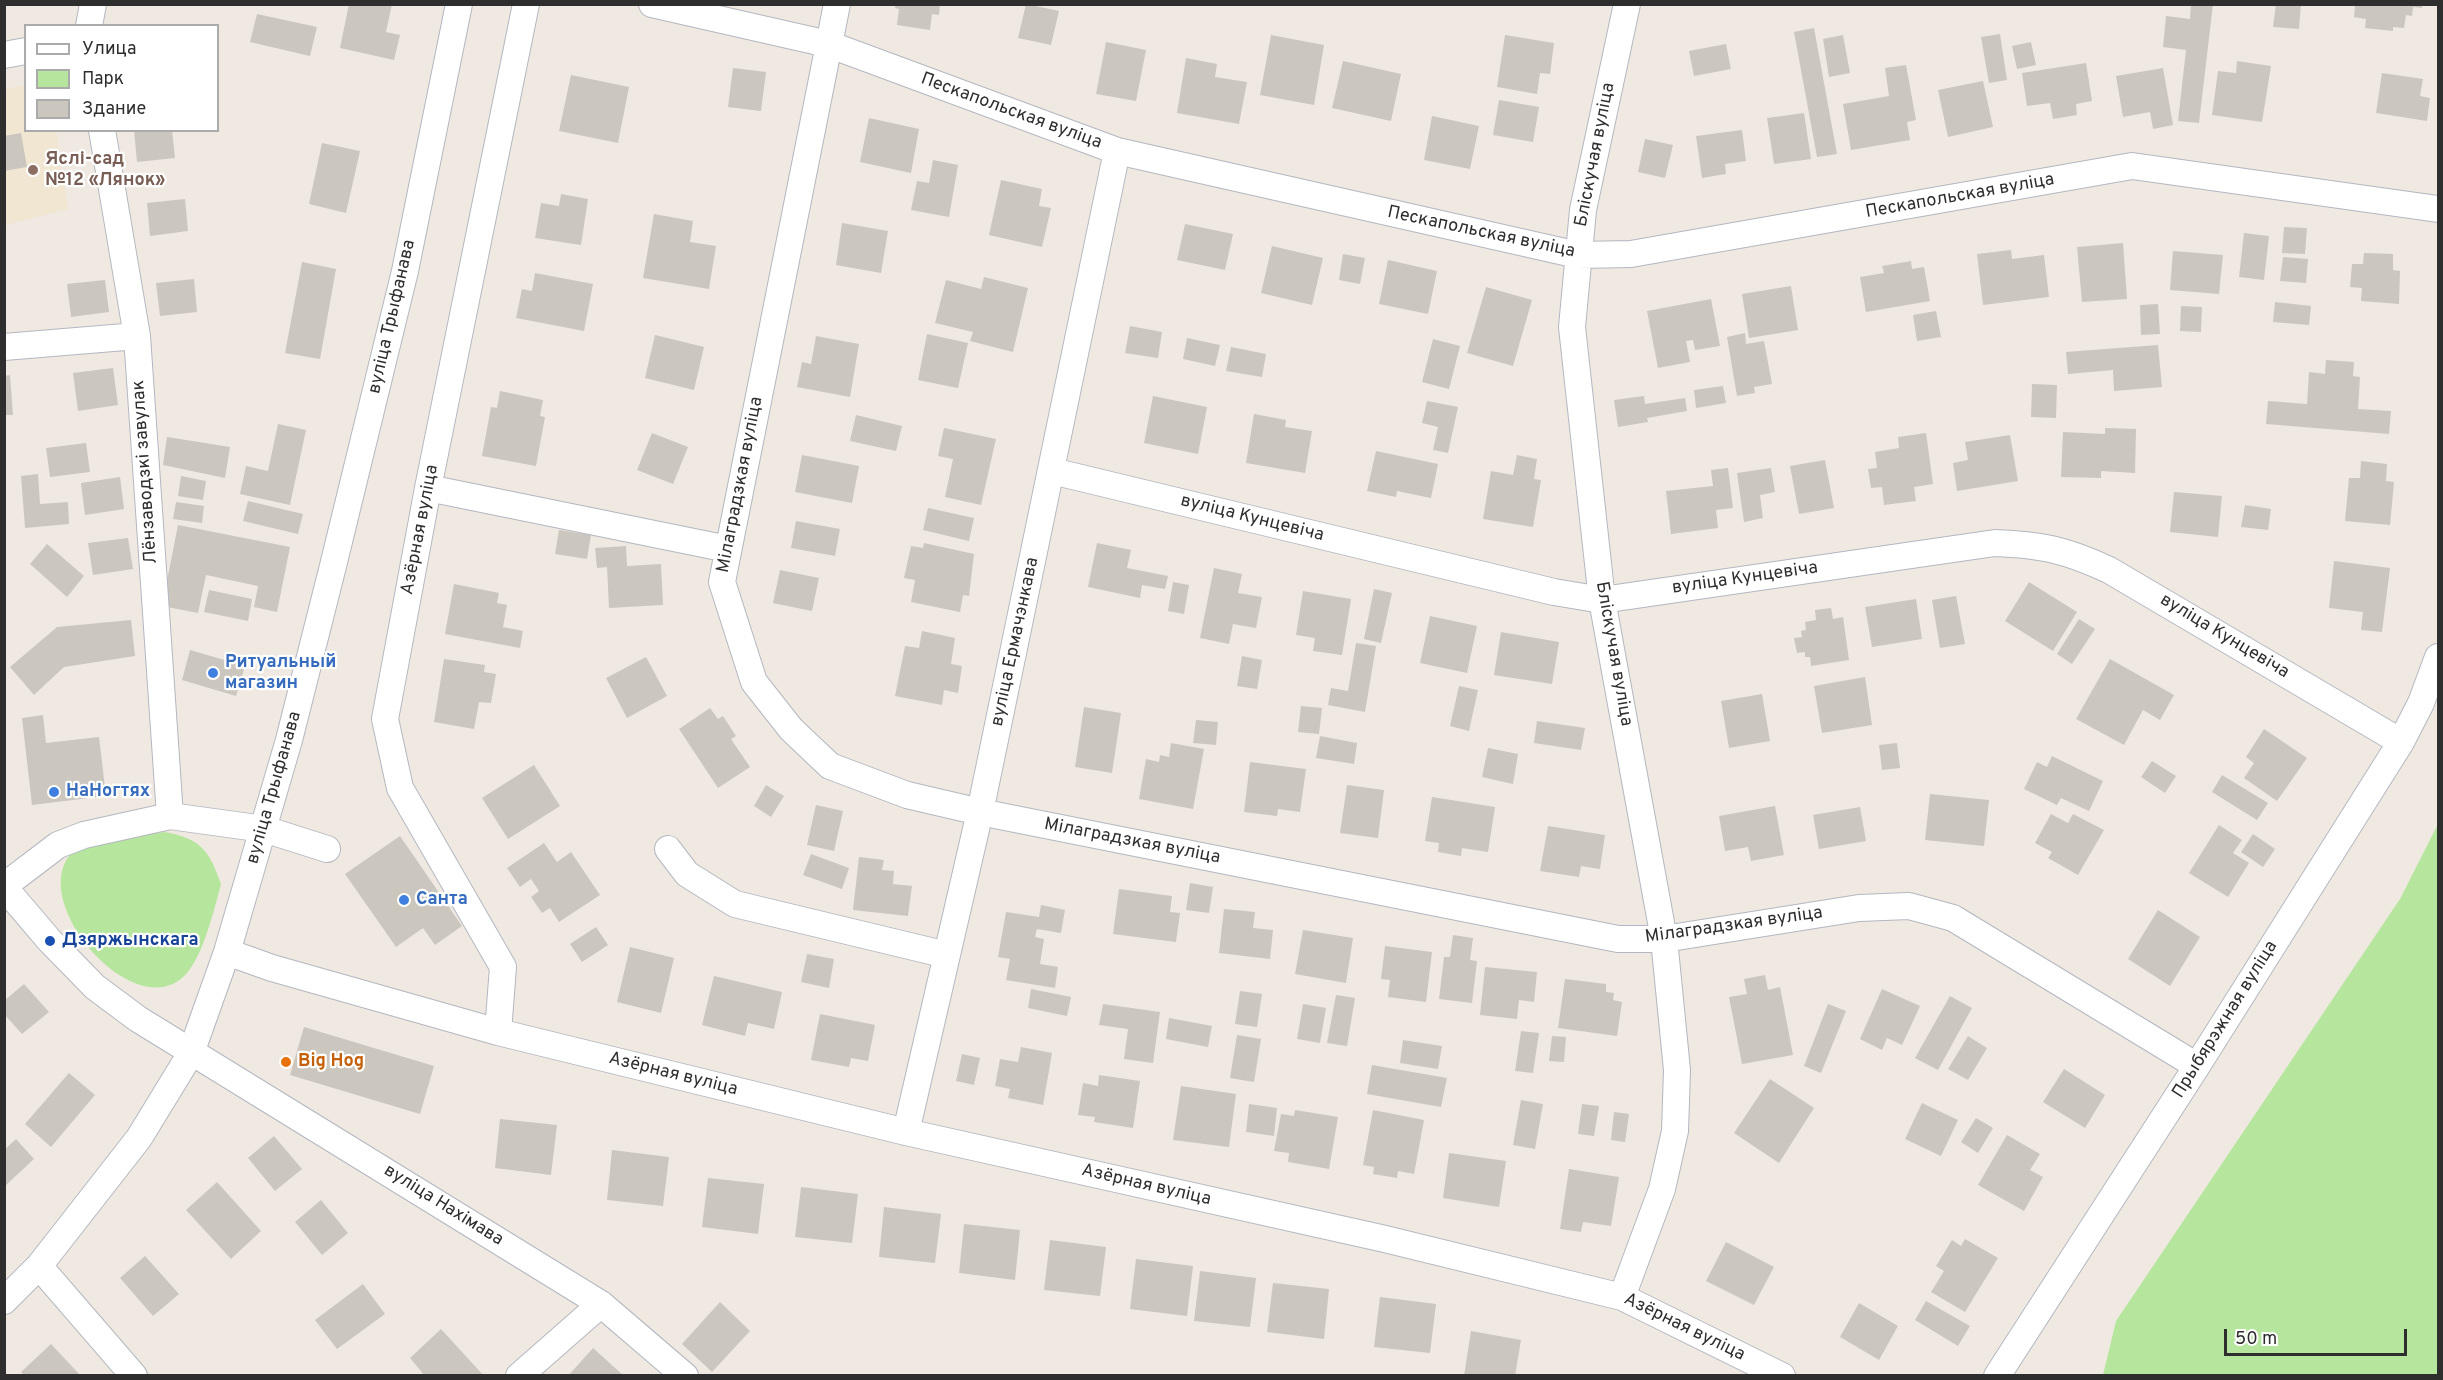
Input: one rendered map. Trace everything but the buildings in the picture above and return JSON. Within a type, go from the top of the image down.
[{"type":"street","points":[[89,24],[93,4]]},
{"type":"street","name":"вуліца Трыфанава","points":[[4,1301],[39,1266],[139,1138],[191,1053],[227,952],[292,729],[405,271],[459,4]]},
{"type":"street","name":"Азёрная вуліца","points":[[498,1032],[503,967],[400,788],[385,719],[428,488],[526,4]]},
{"type":"street","name":"Пескапольская вуліца","points":[[652,4],[828,44],[1117,151],[1578,255],[1631,254],[2132,166],[2439,209]]},
{"type":"street","name":"Мілаградзкая вуліца","points":[[837,4],[722,582],[754,682],[791,729],[830,766],[907,795],[980,812],[1618,939],[1664,939],[1858,908],[1909,906],[1953,918],[2197,1066]]},
{"type":"street","name":"Бліскучая вуліца","points":[[1622,1297],[1662,1189],[1675,1131],[1677,1070],[1664,939],[1602,600],[1572,327],[1583,210],[1627,4]]},
{"type":"street","points":[[4,55],[24,51]]},
{"type":"street","name":"Лёнзаводзкі завулак","points":[[102,132],[137,336],[170,816]]},
{"type":"street","name":"вуліца Ермачэнкава","points":[[906,1132],[980,812],[1117,151]]},
{"type":"street","points":[[4,347],[137,336]]},
{"type":"street","name":"вуліца Кунцевіча","points":[[1052,471],[1554,592],[1602,600],[1995,543],[2040,545],[2071,552],[2109,570],[2401,742]]},
{"type":"street","points":[[428,488],[728,549]]},
{"type":"street","name":"Прыбярэжная вуліца","points":[[1997,1376],[2197,1066],[2401,742],[2421,703],[2439,657]]},
{"type":"street","points":[[4,886],[58,845],[84,835],[170,816],[264,829],[327,849]]},
{"type":"street","points":[[668,849],[687,874],[735,904],[947,955]]},
{"type":"street","name":"вуліца Нахімава","points":[[4,886],[50,941],[95,987],[138,1019],[601,1304],[685,1376]]},
{"type":"street","name":"Азёрная вуліца","points":[[227,952],[272,968],[498,1032],[906,1132],[1385,1239],[1622,1297],[1782,1376]]},
{"type":"street","points":[[39,1266],[134,1376]]},
{"type":"street","points":[[519,1376],[601,1304]]},
{"type":"shaded area","name":"Яслі-сад №12 «Лянок»","points":[[24,85],[24,132],[56,132],[68,209],[5,225],[5,89]]},
{"type":"green space","points":[[2438,824],[2438,1375],[2103,1375],[2116,1321],[2400,899]]},
{"type":"green space","points":[[165,832],[187,838],[202,848],[208,854],[221,884],[203,943],[187,973],[167,986],[143,986],[118,974],[95,955],[77,931],[64,904],[61,878],[69,856],[87,844],[114,837]]},
{"type":"place","name":"Яслі-сад №12 «Лянок»","points":[[33,170]]},
{"type":"place","name":"Ритуальный магазин","points":[[213,673]]},
{"type":"place","name":"НаНогтях","points":[[54,792]]},
{"type":"place","name":"Санта","points":[[404,900]]},
{"type":"place","name":"Дзяржынскага","points":[[50,941]]},
{"type":"place","name":"Big Hog","points":[[286,1062]]}]
